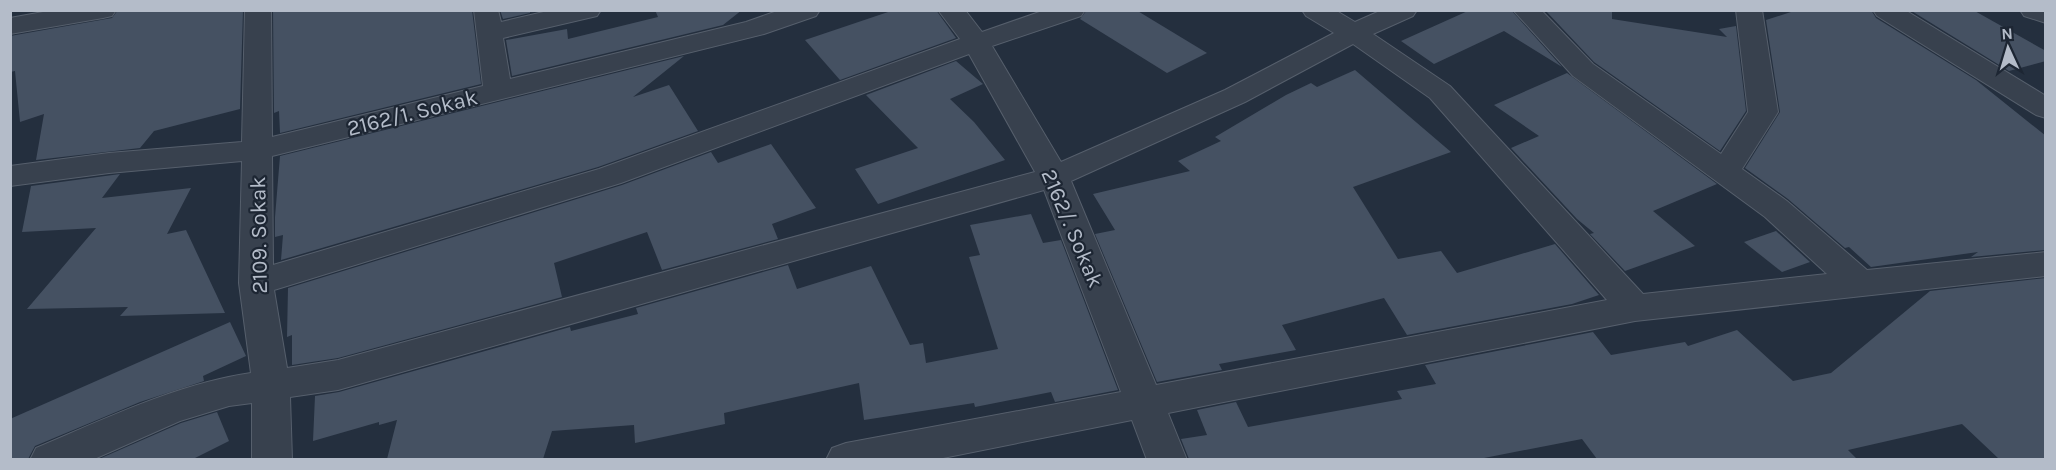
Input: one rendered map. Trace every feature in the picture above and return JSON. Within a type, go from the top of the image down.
[{"type":"street","points":[[10,26],[104,10]]},
{"type":"street","name":"2109. Sokak","points":[[258,10],[256,283],[271,383],[272,459]]},
{"type":"street","points":[[498,91],[488,22],[588,10]]},
{"type":"street","name":"2162/1. Sokak","points":[[10,176],[110,163],[257,150],[755,28],[807,10]]},
{"type":"street","name":"2162/. Sokak","points":[[951,10],[976,42],[1054,177],[1167,459]]},
{"type":"street","points":[[256,283],[610,176],[976,42],[1071,10]]},
{"type":"street","points":[[1315,10],[1354,33],[1440,92],[1635,308]]},
{"type":"street","points":[[50,459],[169,409],[229,391],[271,383],[302,382],[338,375],[1054,177],[1235,96],[1354,33],[1404,10]]},
{"type":"street","points":[[1526,10],[1583,70],[1776,209],[1861,284]]},
{"type":"street","points":[[1725,172],[1763,112],[1749,10]]},
{"type":"street","points":[[1887,10],[2046,109]]},
{"type":"street","points":[[2033,10],[2046,15]]},
{"type":"street","points":[[846,459],[1635,308],[1760,291],[1861,284],[2046,264]]},
{"type":"building","points":[[118,10],[243,10],[240,109],[154,131],[140,148],[36,160],[44,114],[20,122],[15,71],[10,72],[10,36],[112,18]]},
{"type":"building","points":[[273,10],[472,10],[481,84],[280,133],[279,111],[274,113]]},
{"type":"building","points":[[500,10],[530,10],[530,13],[503,19]]},
{"type":"building","points":[[655,10],[742,10],[723,25],[512,76],[506,40],[567,29],[568,39],[658,17]]},
{"type":"building","points":[[894,10],[936,10],[956,38],[840,80],[805,40]]},
{"type":"building","points":[[1087,10],[1136,10],[1207,53],[1167,73],[1080,19]]},
{"type":"building","points":[[1470,10],[1511,10],[1562,67],[1504,31],[1434,64],[1401,41]]},
{"type":"building","points":[[1545,10],[1612,10],[1612,19],[1727,37],[1719,29],[1736,26],[1746,111],[1720,151],[1594,62]]},
{"type":"building","points":[[1797,10],[1871,10],[1876,18],[1976,80],[2046,136],[2046,250],[1971,257],[1978,252],[1871,267],[1788,199],[1745,168],[1780,112],[1766,20]]},
{"type":"building","points":[[1910,10],[1973,10],[2046,51],[2046,61],[2009,71]]},
{"type":"building","points":[[684,56],[633,97],[669,85],[698,131],[598,167],[281,260],[283,235],[275,237],[280,156]]},
{"type":"building","points":[[956,61],[983,84],[950,99],[974,122],[1005,160],[878,204],[855,169],[918,148],[866,95]]},
{"type":"building","points":[[1355,70],[1451,152],[1353,187],[1398,259],[1441,251],[1457,273],[1555,244],[1599,295],[1572,304],[1407,335],[1384,298],[1282,325],[1296,350],[1219,364],[1222,370],[1157,382],[1095,234],[1115,230],[1093,194],[1190,171],[1178,161],[1221,141],[1215,137],[1311,83],[1317,87]]},
{"type":"building","points":[[1567,73],[1717,184],[1653,211],[1695,246],[1625,271],[1590,234],[1594,233],[1577,219],[1511,148],[1539,136],[1494,105]]},
{"type":"building","points":[[771,144],[816,208],[772,224],[778,239],[662,270],[647,232],[554,263],[562,297],[338,358],[292,365],[292,335],[287,337],[288,288],[622,185],[711,152],[718,163]]},
{"type":"building","points":[[120,174],[102,198],[191,188],[167,234],[186,230],[225,313],[120,316],[128,307],[27,309],[96,228],[22,232],[31,186]]},
{"type":"building","points":[[1031,214],[1043,243],[1061,240],[1118,390],[1055,402],[1051,392],[975,407],[974,403],[864,420],[859,383],[724,413],[725,424],[635,443],[634,425],[552,431],[543,459],[387,459],[397,420],[379,425],[379,422],[313,441],[315,396],[339,392],[570,327],[571,331],[638,314],[636,308],[788,265],[797,289],[871,266],[910,345],[923,343],[926,363],[998,349],[969,257],[980,255],[970,225]]},
{"type":"building","points":[[1776,231],[1810,262],[1782,272],[1744,242]]},
{"type":"building","points":[[2046,278],[2046,459],[1999,459],[1962,424],[1848,450],[1857,459],[1597,459],[1582,439],[1479,459],[1189,459],[1181,439],[1207,435],[1197,410],[1236,402],[1248,427],[1402,399],[1397,391],[1436,384],[1425,365],[1593,332],[1611,355],[1685,342],[1688,346],[1737,330],[1793,381],[1831,373],[1930,291]]},
{"type":"building","points":[[230,322],[246,356],[203,376],[204,381],[140,402],[35,446],[28,459],[10,459],[10,419]]},
{"type":"building","points":[[217,412],[229,441],[193,459],[99,459],[181,423]]}]
